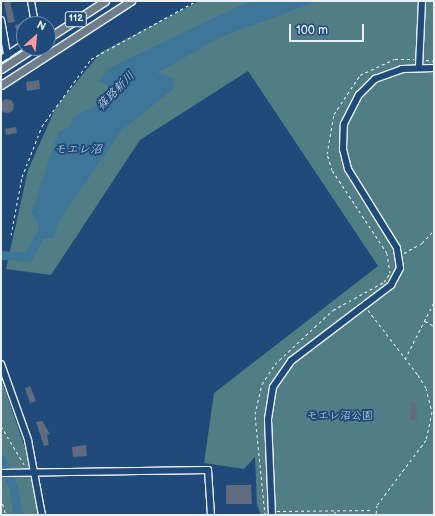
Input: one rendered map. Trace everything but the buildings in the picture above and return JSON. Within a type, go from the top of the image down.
[{"type":"main road","name":"112","points":[[56,33],[105,1]]},
{"type":"main road","name":"112","points":[[56,46],[130,1]]},
{"type":"main road","points":[[1,69],[21,56]]},
{"type":"main road","name":"112","points":[[1,85],[41,56]]},
{"type":"street","points":[[31,1],[34,16]]},
{"type":"street","points":[[419,67],[422,1]]},
{"type":"street","points":[[1,20],[8,55]]},
{"type":"street","points":[[1,59],[16,50]]},
{"type":"street","points":[[272,513],[268,419],[273,387],[291,361],[363,303],[395,281],[399,255],[351,176],[343,149],[343,132],[355,101],[370,84],[393,71],[419,67],[434,68]]},
{"type":"street","points":[[1,364],[28,440],[42,515]]},
{"type":"street","points":[[1,473],[23,471],[35,473],[208,470],[211,515]]},
{"type":"path","points":[[11,235],[22,176],[42,126],[91,59],[196,1]]},
{"type":"path","points":[[265,515],[255,414],[262,384],[275,364],[333,310],[384,282],[390,273],[387,253],[332,170],[327,154],[334,114],[360,75],[395,59],[416,60]]},
{"type":"path","points":[[423,60],[434,61]]},
{"type":"path","points":[[399,255],[422,243],[434,230]]},
{"type":"path","points":[[405,359],[434,302]]},
{"type":"path","points":[[363,303],[426,388],[433,412],[421,448],[374,510]]},
{"type":"path","points":[[424,321],[434,326]]},
{"type":"path","points":[[1,426],[21,454],[23,471]]},
{"type":"path","points":[[1,498],[6,515]]},
{"type":"path","points":[[335,510],[335,515]]},
{"type":"path","points":[[272,513],[374,510]]},
{"type":"path","points":[[374,510],[376,515]]},
{"type":"green space","name":"モエレ沼公園","points":[[199,1],[434,1],[434,515],[261,515],[257,505],[255,457],[244,469],[204,463],[214,393],[378,266],[248,71],[140,140],[51,275],[6,269],[28,170],[56,107],[101,52]]},
{"type":"green space","points":[[1,378],[25,448],[38,515],[1,515]]},
{"type":"water","name":"モエレ沼","points":[[250,1],[318,1],[221,37],[157,73],[174,78],[173,89],[121,131],[58,222],[53,238],[45,239],[32,212],[59,131],[70,127],[73,117],[98,105],[116,90],[99,81],[109,68]]},
{"type":"waterway","name":"篠路新川","points":[[1,255],[28,257],[47,222]]},
{"type":"waterway","points":[[1,459],[13,487],[18,515]]}]
